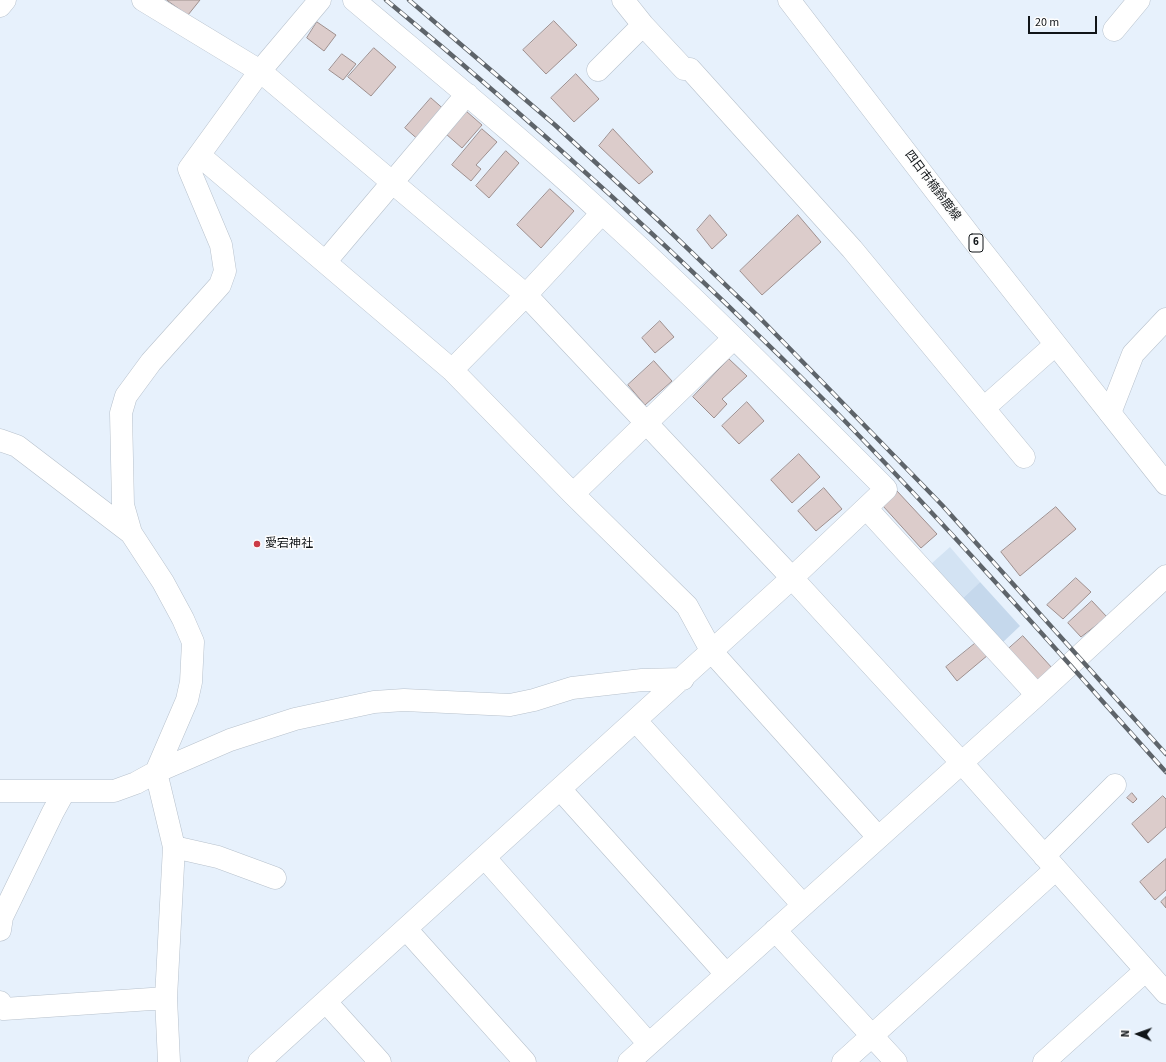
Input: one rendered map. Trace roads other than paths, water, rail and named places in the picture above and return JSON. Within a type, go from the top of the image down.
[{"type":"street","points":[[0,6],[5,0]]},
{"type":"street","points":[[142,0],[260,71],[526,295],[792,578],[961,762],[1166,993]]},
{"type":"street","points":[[169,1062],[166,998],[174,847],[156,772],[186,700],[191,682],[193,642],[183,619],[163,582],[131,533],[123,506],[120,413],[126,396],[151,362],[220,285],[226,271],[221,245],[189,169],[260,71],[320,0]]},
{"type":"street","points":[[259,1062],[683,679],[886,490],[734,338],[602,213],[467,94],[354,0]]},
{"type":"street","points":[[623,0],[643,25],[684,69],[690,69],[852,249],[1024,457]]},
{"type":"street","name":"四日市楠鈴鹿線","points":[[789,0],[1055,345],[1166,484]]},
{"type":"street","points":[[1114,30],[1139,0]]},
{"type":"street","points":[[598,70],[643,25]]},
{"type":"street","points":[[326,261],[467,94]]},
{"type":"street","points":[[200,155],[452,370],[572,494],[686,606],[712,652],[878,837]]},
{"type":"street","points":[[452,370],[526,295],[602,213]]},
{"type":"street","points":[[1110,413],[1133,354],[1166,319]]},
{"type":"street","points":[[572,494],[734,338]]},
{"type":"street","points":[[984,408],[1055,345]]},
{"type":"street","points":[[2,448],[17,446],[131,533]]},
{"type":"street","points":[[867,509],[1037,695]]},
{"type":"street","points":[[629,1062],[1037,695],[1166,576]]},
{"type":"street","points":[[0,791],[114,791],[136,783],[156,772],[230,740],[295,719],[374,702],[404,700],[510,705],[534,700],[572,688],[642,680],[683,679]]},
{"type":"street","points":[[636,721],[803,905]]},
{"type":"street","points":[[843,1062],[872,1036],[1050,862],[1115,785]]},
{"type":"street","points":[[560,789],[726,974]]},
{"type":"street","points":[[0,930],[2,917],[64,792]]},
{"type":"street","points":[[174,847],[218,857],[275,878]]},
{"type":"street","points":[[485,858],[649,1044]]},
{"type":"street","points":[[406,929],[525,1062]]},
{"type":"street","points":[[775,930],[896,1062]]},
{"type":"street","points":[[1044,1062],[1145,971]]},
{"type":"street","points":[[1,1006],[166,998]]},
{"type":"street","points":[[326,1002],[380,1062]]},
{"type":"railway","points":[[386,0],[503,99],[617,201],[784,360],[922,502],[1166,772]]},
{"type":"railway","points":[[409,0],[555,125],[659,221],[758,316],[942,505],[1166,754]]},
{"type":"place","name":"愛宕神社","points":[[257,544]]}]
